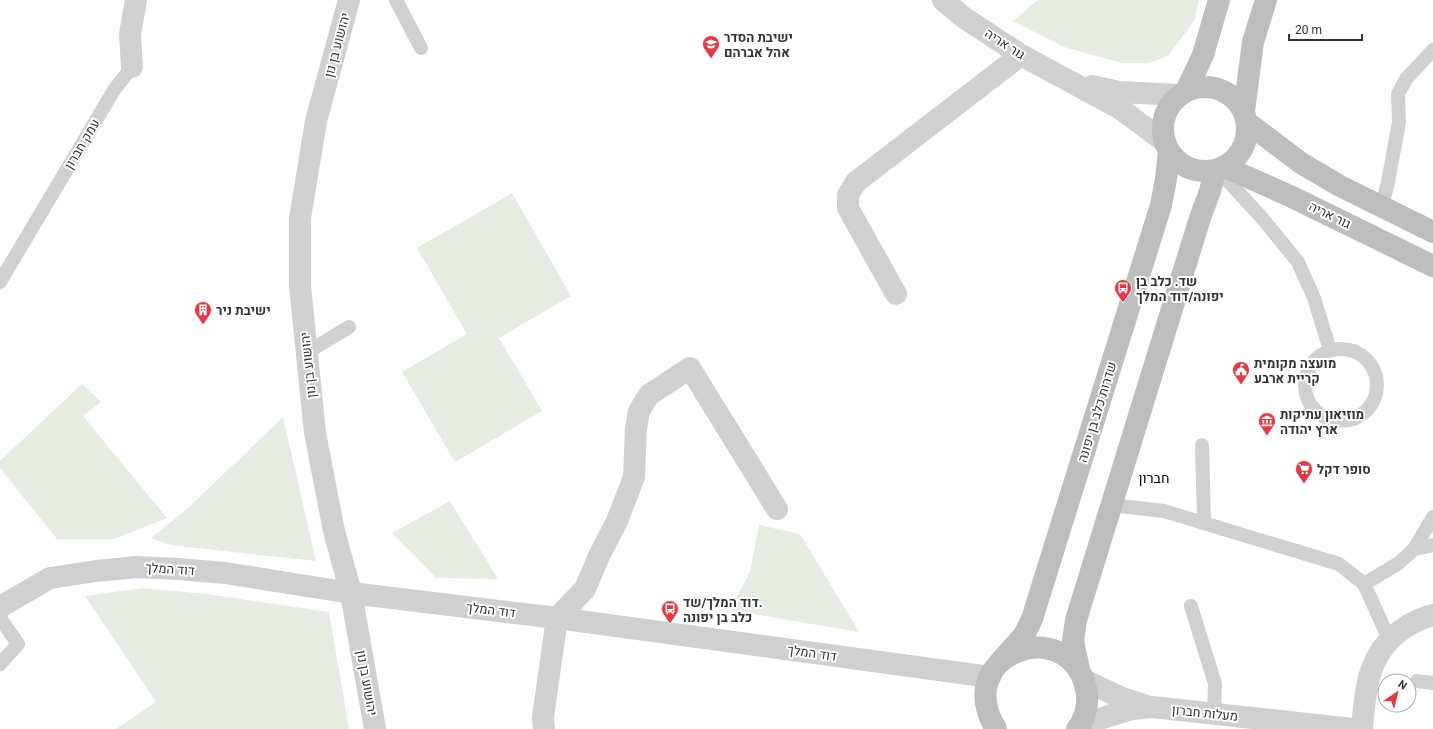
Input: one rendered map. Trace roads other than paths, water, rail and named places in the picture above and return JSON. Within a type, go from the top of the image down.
[{"type":"street","name":"עמק חברון","points":[[132,67],[130,34],[136,0]]},
{"type":"street","name":"יהושוע בן נון","points":[[349,0],[316,121],[300,218],[300,286],[315,433],[334,531],[351,593],[375,729]]},
{"type":"street","name":"גור אריה","points":[[943,0],[963,17],[1021,55],[1119,108],[1167,146]]},
{"type":"street","points":[[1219,0],[1203,55],[1193,79],[1183,93],[1171,104],[1165,116],[1163,129],[1167,146],[1177,161],[1189,168],[1202,172],[1220,169],[1236,159],[1244,148],[1248,136],[1246,117],[1253,42],[1266,0]]},
{"type":"street","points":[[896,294],[848,208],[848,195],[856,182],[1021,55]]},
{"type":"street","name":"גור אריה","points":[[1071,82],[1119,92],[1183,93]]},
{"type":"street","points":[[1183,93],[1197,87],[1208,87],[1220,89],[1230,94],[1238,102],[1246,117],[1301,164],[1340,186],[1433,232]]},
{"type":"street","name":"שדרות כלב בן יפונה","points":[[994,670],[1024,635],[1032,619],[1161,205],[1166,179],[1167,146]]},
{"type":"street","name":"גור אריה","points":[[1220,169],[1292,197],[1433,266]]},
{"type":"street","points":[[1078,727],[1086,711],[1087,695],[1073,641],[1076,620],[1197,226],[1220,169]]},
{"type":"street","points":[[544,729],[542,717],[557,618],[585,589],[599,556],[617,521],[634,477],[636,429],[639,411],[649,395],[690,368],[777,509]]},
{"type":"street","name":"דוד המלך","points":[[0,608],[50,578],[96,570],[137,567],[225,573],[351,593],[994,670]]},
{"type":"street","points":[[1362,729],[1365,693],[1377,656],[1389,639],[1408,625],[1433,615]]},
{"type":"street","points":[[992,725],[986,704],[986,690],[994,670],[1011,654],[1025,648],[1040,647],[1055,650],[1068,658],[1081,674]]},
{"type":"street","name":"מעלות חברון","points":[[1081,674],[1122,698],[1152,707],[1353,729]]},
{"type":"street","name":"מעלות חברון","points":[[1078,727],[1132,709],[1152,707]]},
{"type":"lane","points":[[396,0],[421,48]]},
{"type":"lane","points":[[1382,206],[1399,122],[1398,94],[1406,79],[1433,50]]},
{"type":"lane","name":"עמק חברון","points":[[0,282],[114,90],[132,67]]},
{"type":"lane","points":[[1220,169],[1298,262],[1314,298],[1330,350]]},
{"type":"lane","points":[[306,353],[349,327]]},
{"type":"lane","points":[[1330,350],[1352,350],[1363,356],[1372,366],[1376,378],[1377,390],[1373,402],[1363,414],[1352,420],[1339,422],[1324,418],[1314,410],[1307,400],[1304,387],[1305,375],[1310,364],[1319,356],[1330,350]]},
{"type":"lane","points":[[1202,445],[1204,522]]},
{"type":"lane","points":[[1111,505],[1164,511],[1339,564],[1364,584],[1389,639]]},
{"type":"lane","points":[[1364,584],[1399,563],[1414,549],[1433,516]]},
{"type":"lane","points":[[1414,549],[1433,545]]},
{"type":"lane","points":[[1191,606],[1215,684],[1214,714]]},
{"type":"lane","points":[[0,618],[18,644],[0,664]]},
{"type":"lane","points":[[1417,681],[1433,683]]},
{"type":"place","name":"ישיבת הסדר אהל אברהם","points":[[711,59]]},
{"type":"place","name":"שד. כלב בן יפונה/דוד המלך","points":[[1123,303]]},
{"type":"place","name":"ישיבת ניר","points":[[203,325]]},
{"type":"place","name":"מועצה מקומית קריית ארבע","points":[[1241,385]]},
{"type":"place","name":"מוזיאון עתיקות ארץ יהודה","points":[[1267,436]]},
{"type":"place","name":"סופר דקל","points":[[1304,484]]},
{"type":"place","name":"דוד המלך/שד. כלב בן יפונה","points":[[670,624]]},
{"type":"district","name":"חברון","points":[[1154,478]]}]
